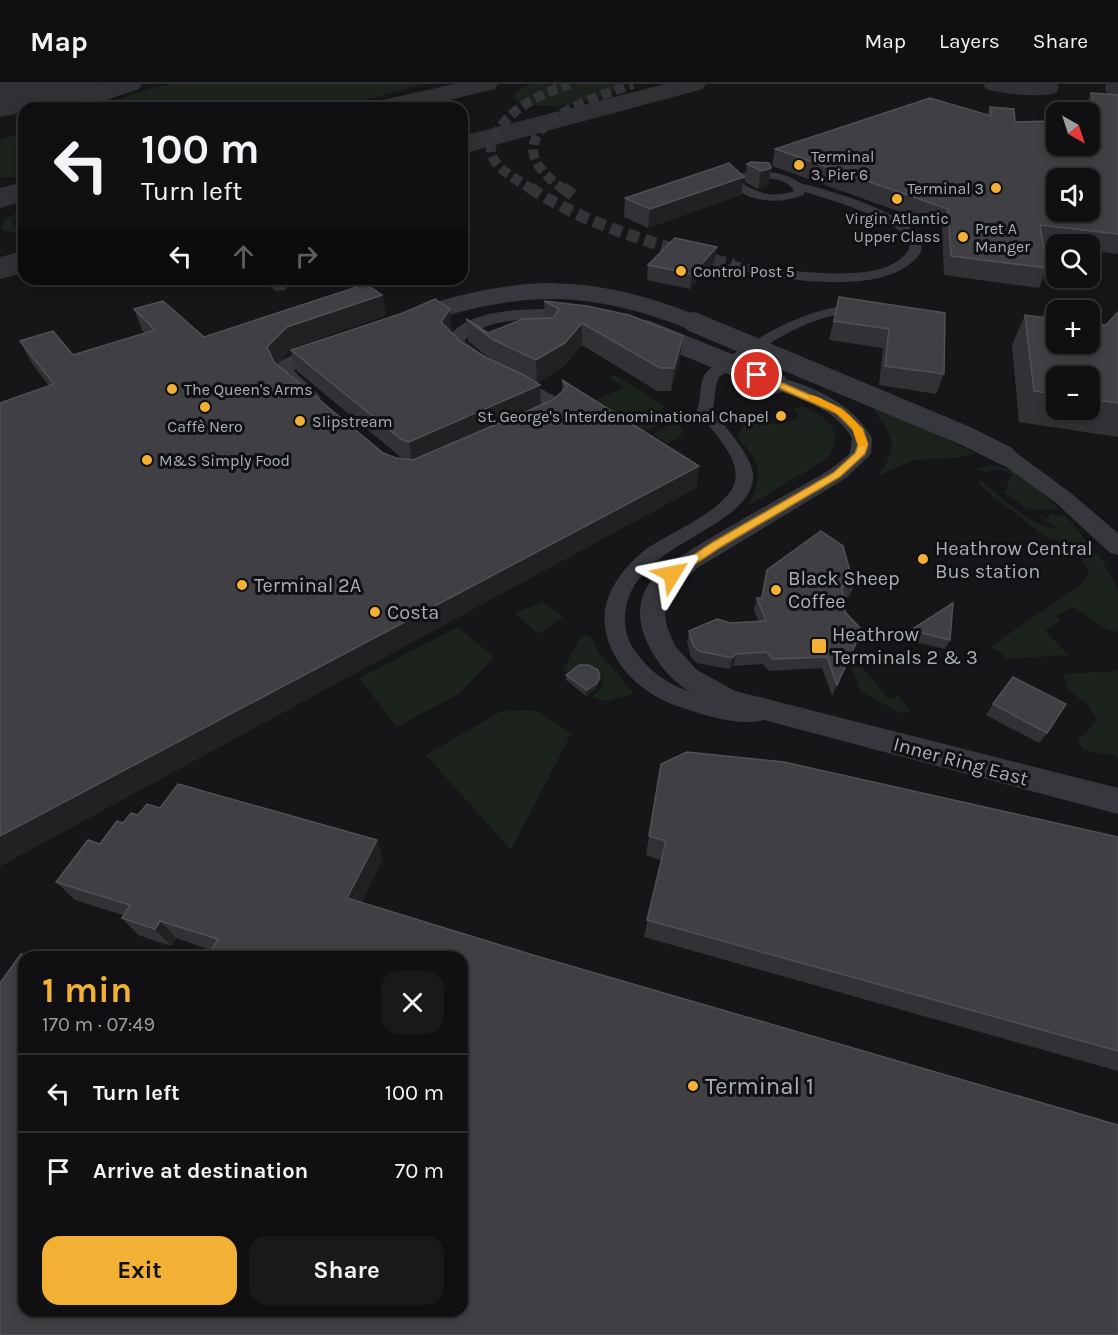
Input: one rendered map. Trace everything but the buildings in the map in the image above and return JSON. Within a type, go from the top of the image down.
[{"type":"street","points":[[759,174],[777,177],[894,222],[912,236],[916,245],[915,252],[910,259],[895,268],[857,277],[789,275],[737,262],[791,269],[851,271],[889,261],[902,247],[899,236],[892,229],[868,217],[812,198],[786,197],[759,195],[734,182],[742,176],[759,174]]},
{"type":"street","points":[[786,197],[799,193],[799,186]]},
{"type":"street","points":[[390,326],[460,301],[515,291],[558,289],[622,298],[675,315],[966,436],[1006,456],[1089,517],[1118,547]]},
{"type":"street","points":[[804,721],[709,708],[667,693],[644,678],[628,662],[619,645],[613,622],[615,607],[619,594],[642,562],[727,506],[738,495],[743,485],[744,471],[740,457],[705,410],[708,406],[706,389],[713,374],[806,318],[848,307],[883,309]]},
{"type":"street","points":[[512,431],[552,412],[555,408],[553,403],[505,378],[462,349],[454,341],[455,338],[465,329],[480,323],[511,317],[552,314],[590,317]]},
{"type":"street","name":"Inner Ring East","points":[[629,325],[827,404],[849,418],[862,438],[860,454],[837,475],[717,545],[672,574],[660,587],[653,601],[651,615],[654,629],[671,662],[685,677],[704,690],[729,700],[1118,801]]},
{"type":"street","points":[[315,352],[290,362],[284,372],[328,411]]},
{"type":"shaded area","points":[[171,84],[426,84],[358,102],[109,102]]},
{"type":"shaded area","points":[[531,84],[624,84],[602,97],[570,104],[537,106],[513,98],[516,92]]},
{"type":"shaded area","points":[[18,133],[18,176],[0,178],[0,140]]},
{"type":"shaded area","points":[[18,212],[18,219],[11,220],[18,227],[18,234],[5,231],[1,227],[4,220]]},
{"type":"shaded area","points":[[615,375],[665,407],[661,409],[670,420],[630,439],[582,406],[624,387],[609,377]]},
{"type":"shaded area","points":[[803,406],[826,420],[835,433],[833,448],[828,458],[748,506],[757,485],[758,469],[752,454],[737,437],[745,421],[782,424],[799,418],[797,412],[792,409]]},
{"type":"shaded area","points":[[881,407],[976,454],[956,458],[914,460],[877,476],[889,458],[891,450],[890,435],[873,410]]},
{"type":"shaded area","points":[[677,421],[683,431],[679,438],[668,444],[652,434]]},
{"type":"shaded area","points":[[992,465],[1021,476],[1060,510],[1027,509],[1004,493],[1012,474],[992,468],[990,473],[977,469]]},
{"type":"shaded area","points":[[981,480],[1038,524],[1058,529],[1035,514],[1049,519],[1049,514],[1066,516],[1102,560],[1118,589],[1118,632],[1107,629],[1073,607],[1056,616],[1061,621],[1045,631],[1069,655],[1004,659],[1004,654],[990,647],[1079,586],[1089,575],[1085,563],[1076,553],[1039,532],[982,487],[977,481]]},
{"type":"shaded area","points":[[543,602],[563,617],[538,634],[515,613]]},
{"type":"shaded area","points":[[458,627],[494,657],[460,693],[397,727],[359,678]]},
{"type":"shaded area","points":[[580,637],[592,637],[599,653],[634,693],[613,700],[597,699],[592,697],[603,686],[603,677],[587,667],[564,672]]},
{"type":"shaded area","points":[[859,664],[889,699],[898,696],[910,710],[909,712],[900,713],[860,691],[851,665]]},
{"type":"shaded area","points":[[1118,671],[1118,759],[1113,755],[1083,750],[1078,740],[1097,720],[1087,704],[1068,690],[1063,674]]},
{"type":"shaded area","points":[[537,711],[571,734],[511,850],[426,755],[500,712]]},
{"type":"taxiway","points":[[0,94],[69,84]]},
{"type":"taxiway","points":[[75,102],[130,84]]},
{"type":"taxiway","points":[[409,102],[486,84]]},
{"type":"taxiway","points":[[468,143],[694,84]]},
{"type":"taxiway","points":[[995,84],[1047,88]]},
{"type":"taxiway","points":[[0,198],[18,193]]},
{"type":"taxiway","points":[[0,268],[18,264]]},
{"type":"runway","points":[[0,98],[73,84]]},
{"type":"tunnel","points":[[530,188],[496,163],[491,153],[492,141],[501,126],[517,110],[569,84]]},
{"type":"tunnel","points":[[565,190],[542,170],[533,152],[537,136],[549,122],[568,110],[633,84]]},
{"type":"tunnel","points":[[530,188],[578,214],[629,235],[734,265]]},
{"type":"tunnel","points":[[563,188],[577,198]]},
{"type":"slow traffic","points":[[811,397],[849,418],[858,429],[863,444]]},
{"type":"place","name":"Terminal 3, Pier 6","points":[[799,165]]},
{"type":"place","name":"Terminal 3","points":[[996,188]]},
{"type":"place","name":"Virgin Atlantic Upper Class","points":[[897,199]]},
{"type":"place","name":"Pret A Manger","points":[[963,237]]},
{"type":"place","name":"Control Post 5","points":[[681,271]]},
{"type":"place","name":"The Queen's Arms","points":[[172,389]]},
{"type":"place","name":"Caffè Nero","points":[[205,407]]},
{"type":"place","name":"St. George's Interdenominational Chapel","points":[[781,416]]},
{"type":"place","name":"Slipstream","points":[[300,421]]},
{"type":"place","name":"M&S Simply Food","points":[[147,460]]},
{"type":"place","name":"Heathrow Central Bus station","points":[[923,559]]},
{"type":"place","name":"Terminal 2A","points":[[242,585]]},
{"type":"place","name":"Black Sheep Coffee","points":[[776,590]]},
{"type":"place","name":"Costa","points":[[375,612]]},
{"type":"place","name":"Heathrow Terminals 2 & 3","points":[[819,646]]},
{"type":"place","name":"Terminal 1","points":[[693,1086]]},
{"type":"route","points":[[672,574],[837,475],[860,454],[863,445],[862,438],[849,418],[827,404],[757,375]]}]
